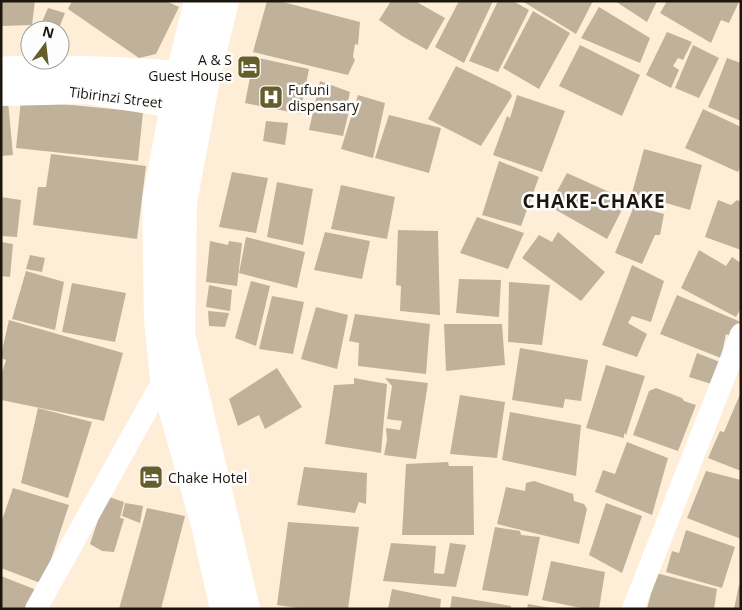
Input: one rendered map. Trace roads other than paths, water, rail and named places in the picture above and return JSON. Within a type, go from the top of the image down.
[{"type":"main road","points":[[198,1],[193,77],[187,106],[156,201],[158,321],[164,379],[205,525],[224,609]]},
{"type":"main road","points":[[193,77],[225,1]]},
{"type":"main road","name":"Tibirinzi Street","points":[[1,71],[89,70],[193,77]]},
{"type":"main road","name":"Tibirinzi Street","points":[[1,92],[86,90],[187,106]]},
{"type":"main road","points":[[187,106],[181,334],[246,609]]},
{"type":"street","points":[[633,609],[741,334]]},
{"type":"street","points":[[36,609],[164,379]]},
{"type":"place","name":"A & S Guest House","points":[[249,67]]},
{"type":"place","name":"Fufuni dispensary","points":[[271,97]]},
{"type":"place","name":"Chake Hotel","points":[[151,477]]},
{"type":"district","name":"CHAKE-CHAKE","points":[[594,201]]}]
